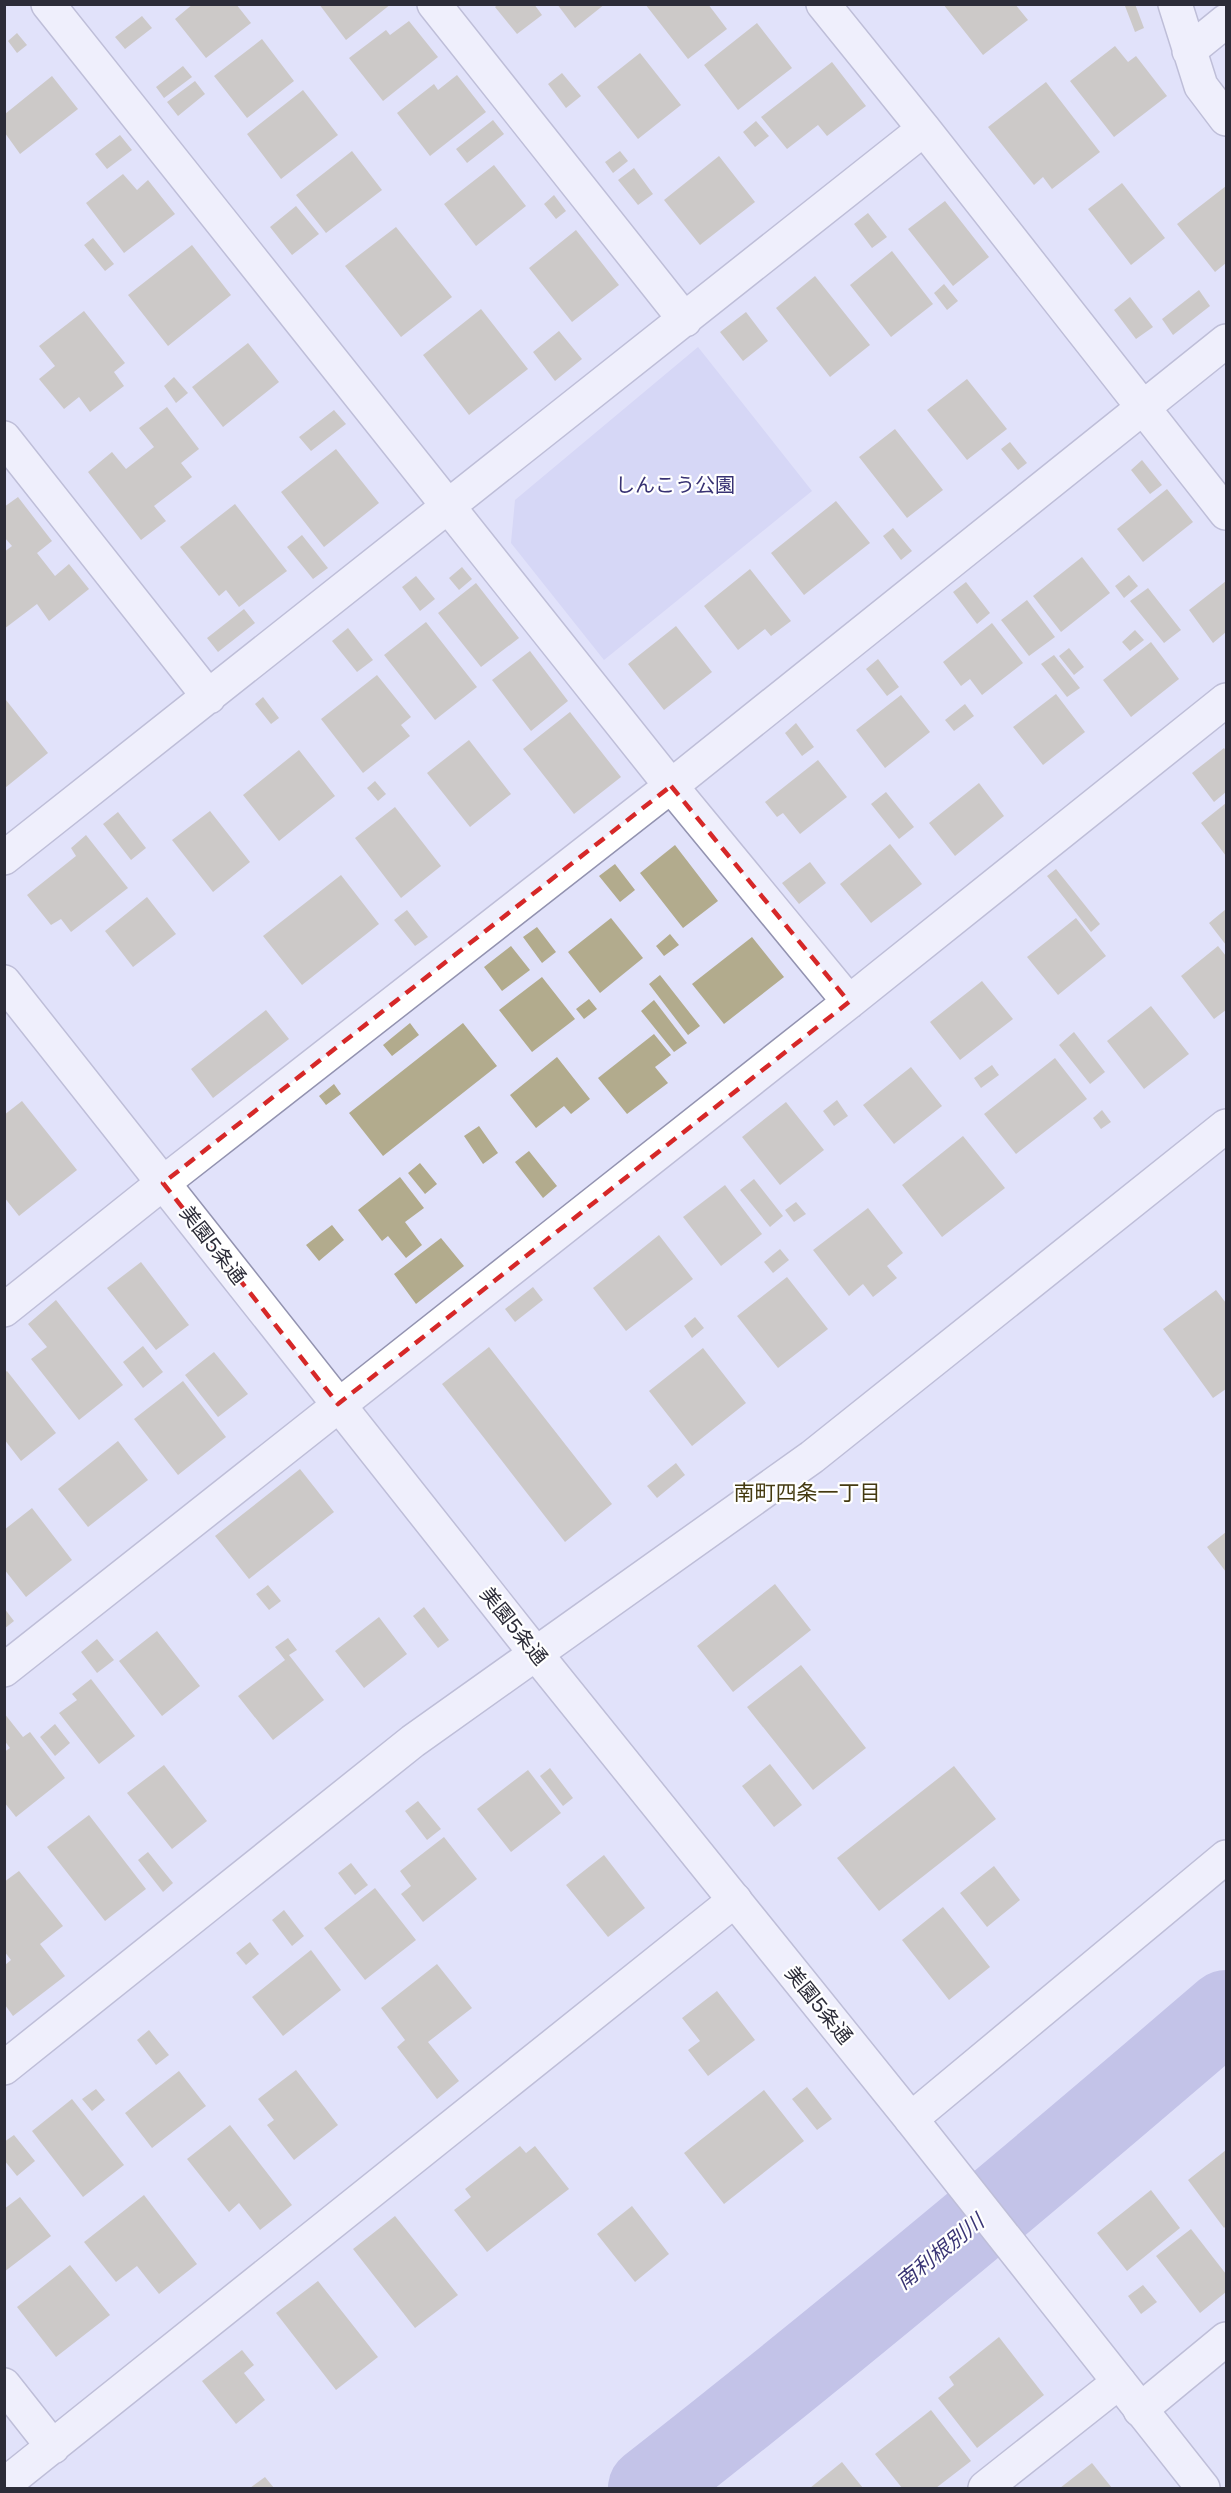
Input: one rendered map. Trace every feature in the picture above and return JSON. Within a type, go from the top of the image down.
[{"type":"street","points":[[48,4],[671,786],[849,1002]]},
{"type":"street","points":[[434,4],[685,320]]},
{"type":"street","points":[[822,4],[924,129],[1227,513]]},
{"type":"street","points":[[1175,4],[1201,86],[1227,119]]},
{"type":"street","points":[[1190,51],[1227,21]]},
{"type":"street","points":[[4,858],[449,508],[924,129]]},
{"type":"street","points":[[4,1310],[671,786],[1227,341]]},
{"type":"street","points":[[4,438],[209,697]]},
{"type":"street","points":[[4,1670],[1227,700]]},
{"type":"street","name":"美園5条通","points":[[4,982],[536,1654],[911,2119],[1203,2488]]},
{"type":"street","points":[[4,2068],[413,1741],[812,1457],[1227,1126]]},
{"type":"street","points":[[911,2119],[1227,1857]]},
{"type":"street","points":[[4,2485],[735,1900]]},
{"type":"street","points":[[1140,2410],[1227,2339]]},
{"type":"street","points":[[985,2488],[1119,2382]]},
{"type":"street","points":[[4,2385],[53,2446]]},
{"type":"highlighted area","points":[[671,786],[849,1002],[338,1404],[163,1183]]},
{"type":"green space","name":"しんこう公園","points":[[698,347],[812,491],[604,660],[511,543],[515,500]]},
{"type":"building","points":[[193,4],[236,4],[251,23],[206,58],[175,19]]},
{"type":"building","points":[[319,4],[391,4],[346,40]]},
{"type":"building","points":[[498,4],[534,4],[542,15],[517,34],[495,7]]},
{"type":"building","points":[[557,4],[605,4],[575,28]]},
{"type":"building","points":[[645,4],[708,4],[727,29],[688,59]]},
{"type":"building","points":[[943,4],[1015,4],[1028,20],[983,55]]},
{"type":"building","points":[[1135,4],[1144,28],[1135,32],[1125,6]]},
{"type":"building","points":[[142,16],[152,28],[125,49],[115,37]]},
{"type":"building","points":[[409,21],[438,57],[383,101],[349,58],[386,30],[390,35]]},
{"type":"building","points":[[757,23],[792,68],[738,110],[704,65]]},
{"type":"building","points":[[17,33],[27,45],[17,53],[8,41]]},
{"type":"building","points":[[262,39],[294,81],[247,118],[214,76]]},
{"type":"building","points":[[1115,46],[1128,62],[1136,56],[1167,96],[1114,137],[1070,81]]},
{"type":"building","points":[[640,53],[681,105],[638,139],[597,87]]},
{"type":"building","points":[[832,62],[866,106],[827,136],[818,125],[787,149],[761,117]]},
{"type":"building","points":[[183,66],[192,77],[164,98],[156,87]]},
{"type":"building","points":[[562,73],[581,96],[566,108],[548,84]]},
{"type":"building","points":[[457,75],[486,112],[430,156],[397,113],[434,84],[438,90]]},
{"type":"building","points":[[52,76],[78,109],[20,154],[5,133],[5,114]]},
{"type":"building","points":[[195,81],[205,94],[178,116],[167,102]]},
{"type":"building","points":[[1046,82],[1100,152],[1052,189],[1043,177],[1034,185],[988,127]]},
{"type":"building","points":[[303,90],[338,135],[281,179],[247,134]]},
{"type":"building","points":[[493,120],[504,134],[467,163],[456,149]]},
{"type":"building","points":[[756,121],[769,136],[755,147],[743,132]]},
{"type":"building","points":[[120,135],[132,150],[107,169],[95,154]]},
{"type":"building","points":[[352,151],[382,190],[326,233],[296,195]]},
{"type":"building","points":[[620,151],[628,161],[613,173],[605,162]]},
{"type":"building","points":[[719,156],[755,202],[700,245],[664,200]]},
{"type":"building","points":[[494,165],[526,206],[476,246],[444,204]]},
{"type":"building","points":[[634,168],[653,194],[638,205],[618,180]]},
{"type":"building","points":[[123,174],[137,190],[148,180],[175,214],[124,253],[86,203]]},
{"type":"building","points":[[1122,183],[1165,238],[1131,265],[1088,209]]},
{"type":"building","points":[[1226,186],[1226,263],[1215,272],[1177,224]]},
{"type":"building","points":[[554,195],[566,211],[556,219],[544,204]]},
{"type":"building","points":[[945,201],[989,257],[953,286],[908,229]]},
{"type":"building","points":[[296,206],[319,234],[292,255],[270,227]]},
{"type":"building","points":[[868,213],[887,237],[872,248],[854,224]]},
{"type":"building","points":[[396,227],[452,297],[401,337],[345,266]]},
{"type":"building","points":[[576,230],[619,285],[572,322],[529,268]]},
{"type":"building","points":[[93,238],[114,264],[105,271],[84,245]]},
{"type":"building","points":[[192,245],[231,295],[168,346],[128,295]]},
{"type":"building","points":[[892,251],[933,304],[891,337],[850,285]]},
{"type":"building","points":[[815,276],[870,345],[830,377],[776,308]]},
{"type":"building","points":[[944,284],[958,301],[947,310],[934,293]]},
{"type":"building","points":[[1199,290],[1210,306],[1173,335],[1162,319]]},
{"type":"building","points":[[1130,297],[1153,327],[1136,339],[1114,310]]},
{"type":"building","points":[[481,309],[528,369],[469,415],[423,355]]},
{"type":"building","points":[[84,311],[125,363],[114,372],[124,386],[90,412],[79,397],[64,409],[39,379],[55,366],[39,346]]},
{"type":"building","points":[[746,312],[768,341],[743,361],[720,332]]},
{"type":"building","points":[[559,331],[582,359],[555,381],[533,352]]},
{"type":"building","points":[[248,343],[279,382],[223,427],[192,387]]},
{"type":"building","points":[[174,377],[188,393],[176,403],[164,386]]},
{"type":"building","points":[[967,379],[1007,429],[967,460],[927,410]]},
{"type":"building","points":[[167,407],[199,449],[181,463],[192,477],[154,506],[166,521],[141,540],[88,472],[112,452],[126,469],[154,447],[139,428]]},
{"type":"building","points":[[334,410],[346,424],[311,451],[299,437]]},
{"type":"building","points":[[895,429],[943,490],[907,518],[859,457]]},
{"type":"building","points":[[1010,442],[1027,463],[1018,470],[1001,449]]},
{"type":"building","points":[[336,449],[379,503],[324,547],[281,492]]},
{"type":"building","points":[[1142,460],[1162,485],[1150,494],[1131,470]]},
{"type":"building","points":[[1167,489],[1193,522],[1143,562],[1117,529]]},
{"type":"building","points":[[18,497],[52,541],[37,553],[55,576],[69,564],[89,589],[49,621],[37,604],[4,629],[4,552],[12,546],[4,537],[4,507]]},
{"type":"building","points":[[836,501],[870,543],[804,595],[771,553]]},
{"type":"building","points":[[235,504],[287,571],[239,607],[226,590],[219,596],[180,547]]},
{"type":"building","points":[[893,528],[912,551],[901,560],[883,536]]},
{"type":"building","points":[[302,535],[328,568],[313,579],[287,547]]},
{"type":"building","points":[[1082,557],[1110,593],[1061,632],[1033,596]]},
{"type":"building","points":[[462,567],[472,579],[459,590],[449,578]]},
{"type":"building","points":[[750,569],[791,621],[771,636],[765,629],[738,650],[704,606]]},
{"type":"building","points":[[1129,575],[1138,586],[1124,598],[1115,586]]},
{"type":"building","points":[[416,576],[435,599],[420,611],[402,587]]},
{"type":"building","points":[[1226,581],[1226,632],[1213,643],[1189,610]]},
{"type":"building","points":[[966,582],[990,613],[977,624],[953,592]]},
{"type":"building","points":[[476,583],[519,638],[481,667],[438,613]]},
{"type":"building","points":[[1148,588],[1181,630],[1164,643],[1130,601]]},
{"type":"building","points":[[1027,600],[1055,637],[1029,656],[1001,620]]},
{"type":"building","points":[[244,609],[255,623],[218,652],[207,638]]},
{"type":"building","points":[[426,622],[477,687],[435,720],[384,655]]},
{"type":"building","points":[[992,623],[1023,663],[982,695],[970,679],[961,686],[943,662]]},
{"type":"building","points":[[676,626],[712,672],[664,710],[628,664]]},
{"type":"building","points":[[348,628],[373,660],[357,672],[332,641]]},
{"type":"building","points":[[1135,630],[1144,640],[1130,651],[1122,642]]},
{"type":"building","points":[[1151,642],[1179,679],[1131,717],[1103,680]]},
{"type":"building","points":[[1069,648],[1084,667],[1074,675],[1059,656]]},
{"type":"building","points":[[530,651],[568,701],[531,731],[492,680]]},
{"type":"building","points":[[1054,655],[1080,688],[1067,697],[1041,664]]},
{"type":"building","points":[[878,659],[899,687],[887,696],[866,669]]},
{"type":"building","points":[[377,675],[411,717],[401,725],[410,736],[363,773],[321,719]]},
{"type":"building","points":[[1056,694],[1085,732],[1043,765],[1013,727]]},
{"type":"building","points":[[901,695],[930,732],[885,768],[856,730]]},
{"type":"building","points":[[263,697],[279,718],[271,724],[255,704]]},
{"type":"building","points":[[5,701],[48,753],[5,788]]},
{"type":"building","points":[[965,704],[974,716],[954,731],[945,720]]},
{"type":"building","points":[[570,712],[621,777],[574,814],[523,749]]},
{"type":"building","points":[[796,723],[814,747],[802,756],[785,733]]},
{"type":"building","points":[[469,740],[511,794],[470,827],[427,773]]},
{"type":"building","points":[[1224,748],[1226,751],[1226,792],[1214,802],[1192,773]]},
{"type":"building","points":[[299,750],[335,796],[279,841],[243,795]]},
{"type":"building","points":[[818,760],[847,797],[800,834],[783,813],[777,817],[765,802]]},
{"type":"building","points":[[375,781],[386,794],[378,801],[367,788]]},
{"type":"building","points":[[979,783],[1004,816],[955,856],[929,823]]},
{"type":"building","points":[[886,792],[914,827],[899,839],[871,804]]},
{"type":"building","points":[[1226,803],[1226,856],[1201,823]]},
{"type":"building","points":[[395,807],[441,866],[401,898],[355,838]]},
{"type":"building","points":[[210,811],[250,862],[213,892],[172,840]]},
{"type":"building","points":[[118,812],[146,848],[131,860],[103,824]]},
{"type":"building","points":[[86,835],[128,888],[71,932],[61,919],[51,925],[27,895],[76,856],[71,848]]},
{"type":"building","points":[[890,844],[922,884],[871,923],[840,884]]},
{"type":"building","points":[[675,845],[718,901],[683,928],[640,873]]},
{"type":"building","points":[[810,862],[826,883],[799,904],[782,883]]},
{"type":"building","points":[[615,864],[635,890],[620,902],[599,876]]},
{"type":"building","points":[[1056,869],[1100,924],[1091,932],[1047,876]]},
{"type":"building","points":[[341,875],[379,924],[302,985],[263,936]]},
{"type":"building","points":[[147,897],[176,934],[133,967],[105,931]]},
{"type":"building","points":[[1226,909],[1226,945],[1209,923]]},
{"type":"building","points":[[407,910],[428,937],[415,946],[394,920]]},
{"type":"building","points":[[611,918],[643,958],[600,993],[568,952]]},
{"type":"building","points":[[1076,918],[1106,956],[1058,995],[1027,957]]},
{"type":"building","points":[[537,927],[556,952],[542,963],[523,937]]},
{"type":"building","points":[[670,934],[679,945],[664,956],[656,946]]},
{"type":"building","points":[[752,937],[784,977],[724,1024],[692,984]]},
{"type":"building","points":[[511,946],[530,970],[502,991],[484,967]]},
{"type":"building","points":[[1218,946],[1226,956],[1226,1010],[1214,1019],[1181,976]]},
{"type":"building","points":[[660,975],[700,1026],[688,1035],[649,984]]},
{"type":"building","points":[[542,977],[575,1019],[532,1052],[499,1010]]},
{"type":"building","points":[[982,981],[1013,1019],[960,1060],[930,1022]]},
{"type":"building","points":[[589,999],[597,1009],[584,1019],[576,1009]]},
{"type":"building","points":[[654,1000],[687,1043],[674,1052],[641,1011]]},
{"type":"building","points":[[1151,1006],[1189,1054],[1144,1089],[1107,1041]]},
{"type":"building","points":[[266,1010],[289,1039],[213,1098],[191,1069]]},
{"type":"building","points":[[410,1023],[419,1035],[392,1056],[383,1045]]},
{"type":"building","points":[[463,1023],[497,1066],[383,1156],[349,1113]]},
{"type":"building","points":[[1074,1032],[1105,1072],[1090,1084],[1059,1045]]},
{"type":"building","points":[[654,1034],[671,1055],[655,1067],[668,1083],[627,1114],[598,1078]]},
{"type":"building","points":[[557,1057],[590,1099],[571,1114],[564,1106],[536,1128],[510,1095]]},
{"type":"building","points":[[1055,1058],[1087,1099],[1016,1154],[984,1114]]},
{"type":"building","points":[[992,1065],[999,1075],[981,1088],[974,1078]]},
{"type":"building","points":[[911,1067],[942,1106],[894,1144],[863,1105]]},
{"type":"building","points":[[334,1084],[341,1094],[326,1105],[319,1096]]},
{"type":"building","points":[[837,1100],[848,1116],[834,1126],[823,1111]]},
{"type":"building","points":[[22,1101],[77,1170],[19,1216],[4,1197],[4,1115]]},
{"type":"building","points":[[786,1102],[824,1150],[780,1185],[742,1137]]},
{"type":"building","points":[[1102,1110],[1111,1122],[1101,1129],[1093,1118]]},
{"type":"building","points":[[479,1126],[498,1153],[483,1164],[464,1136]]},
{"type":"building","points":[[963,1136],[1005,1188],[942,1237],[902,1185]]},
{"type":"building","points":[[529,1151],[557,1186],[543,1198],[515,1162]]},
{"type":"building","points":[[420,1163],[437,1184],[425,1194],[408,1173]]},
{"type":"building","points":[[400,1177],[424,1208],[405,1222],[422,1245],[406,1258],[388,1236],[382,1241],[358,1210]]},
{"type":"building","points":[[754,1179],[783,1216],[770,1227],[740,1190]]},
{"type":"building","points":[[725,1185],[762,1234],[721,1266],[683,1217]]},
{"type":"building","points":[[796,1202],[806,1214],[794,1222],[785,1210]]},
{"type":"building","points":[[868,1208],[903,1253],[887,1266],[897,1278],[873,1297],[863,1284],[849,1296],[813,1250]]},
{"type":"building","points":[[332,1225],[344,1240],[319,1261],[306,1245]]},
{"type":"building","points":[[659,1235],[693,1279],[626,1331],[593,1288]]},
{"type":"building","points":[[441,1238],[464,1266],[416,1304],[394,1274]]},
{"type":"building","points":[[780,1249],[789,1260],[773,1273],[764,1262]]},
{"type":"building","points":[[141,1262],[189,1325],[156,1350],[107,1288]]},
{"type":"building","points":[[787,1277],[828,1329],[778,1368],[737,1316]]},
{"type":"building","points":[[533,1287],[543,1300],[515,1322],[505,1309]]},
{"type":"building","points":[[1216,1290],[1226,1303],[1226,1389],[1213,1398],[1163,1329]]},
{"type":"building","points":[[56,1300],[123,1385],[79,1420],[31,1359],[47,1347],[28,1324]]},
{"type":"building","points":[[695,1317],[704,1328],[692,1338],[684,1326]]},
{"type":"building","points":[[143,1346],[163,1372],[143,1388],[123,1362]]},
{"type":"building","points":[[489,1347],[612,1504],[565,1542],[442,1384]]},
{"type":"building","points":[[703,1348],[746,1403],[692,1446],[649,1391]]},
{"type":"building","points":[[214,1352],[248,1394],[218,1417],[185,1375]]},
{"type":"building","points":[[7,1371],[56,1433],[21,1461],[4,1439],[4,1373]]},
{"type":"building","points":[[183,1381],[226,1437],[178,1475],[134,1419]]},
{"type":"building","points":[[118,1441],[148,1480],[88,1527],[58,1489]]},
{"type":"building","points":[[676,1463],[685,1475],[657,1498],[647,1486]]},
{"type":"building","points":[[300,1469],[334,1512],[249,1579],[215,1536]]},
{"type":"building","points":[[32,1508],[72,1560],[26,1597],[4,1569],[4,1530]]},
{"type":"building","points":[[1226,1532],[1226,1572],[1207,1547]]},
{"type":"building","points":[[775,1584],[811,1630],[733,1692],[697,1646]]},
{"type":"building","points":[[268,1585],[281,1601],[269,1610],[256,1594]]},
{"type":"building","points":[[424,1607],[449,1640],[438,1648],[413,1616]]},
{"type":"building","points":[[4,1608],[14,1621],[4,1629]]},
{"type":"building","points":[[379,1617],[407,1654],[364,1688],[335,1651]]},
{"type":"building","points":[[157,1631],[200,1686],[162,1716],[119,1661]]},
{"type":"building","points":[[288,1638],[297,1650],[289,1655],[324,1700],[273,1740],[238,1696],[285,1660],[275,1647]]},
{"type":"building","points":[[97,1639],[114,1660],[97,1673],[81,1652]]},
{"type":"building","points":[[801,1665],[866,1748],[813,1790],[747,1707]]},
{"type":"building","points":[[91,1679],[135,1736],[99,1764],[59,1713],[77,1700],[72,1694]]},
{"type":"building","points":[[4,1713],[23,1737],[30,1732],[65,1778],[16,1817],[4,1802],[4,1752],[10,1748],[4,1740]]},
{"type":"building","points":[[55,1724],[70,1743],[55,1756],[40,1737]]},
{"type":"building","points":[[770,1764],[802,1805],[774,1827],[742,1786]]},
{"type":"building","points":[[164,1765],[207,1821],[172,1849],[127,1793]]},
{"type":"building","points":[[954,1766],[996,1819],[879,1911],[837,1858]]},
{"type":"building","points":[[550,1768],[573,1798],[563,1806],[540,1776]]},
{"type":"building","points":[[528,1770],[561,1813],[511,1852],[477,1809]]},
{"type":"building","points":[[418,1801],[441,1829],[427,1840],[405,1811]]},
{"type":"building","points":[[89,1815],[146,1889],[105,1921],[47,1847]]},
{"type":"building","points":[[444,1837],[477,1879],[423,1922],[401,1894],[411,1886],[400,1871]]},
{"type":"building","points":[[148,1852],[173,1883],[163,1892],[138,1860]]},
{"type":"building","points":[[604,1855],[645,1908],[608,1937],[566,1885]]},
{"type":"building","points":[[351,1863],[368,1885],[355,1895],[338,1873]]},
{"type":"building","points":[[994,1866],[1020,1900],[987,1927],[960,1893]]},
{"type":"building","points":[[19,1871],[63,1926],[40,1944],[65,1976],[13,2016],[5,2005],[5,1965],[11,1960],[4,1951],[4,1882]]},
{"type":"building","points":[[375,1888],[416,1940],[365,1980],[324,1928]]},
{"type":"building","points":[[943,1907],[990,1967],[949,2000],[902,1940]]},
{"type":"building","points":[[284,1910],[304,1936],[292,1946],[272,1920]]},
{"type":"building","points":[[250,1942],[259,1954],[246,1965],[236,1953]]},
{"type":"building","points":[[311,1950],[341,1990],[283,2036],[252,1997]]},
{"type":"building","points":[[437,1964],[472,2008],[428,2042],[459,2081],[437,2099],[397,2047],[405,2040],[381,2008]]},
{"type":"building","points":[[717,1991],[755,2040],[708,2076],[688,2050],[700,2041],[682,2018]]},
{"type":"building","points":[[149,2030],[169,2055],[156,2065],[137,2040]]},
{"type":"building","points":[[296,2070],[338,2125],[294,2160],[267,2125],[274,2120],[258,2099]]},
{"type":"building","points":[[179,2071],[206,2106],[152,2148],[125,2113]]},
{"type":"building","points":[[807,2087],[832,2119],[817,2130],[792,2099]]},
{"type":"building","points":[[96,2089],[105,2100],[92,2111],[82,2099]]},
{"type":"building","points":[[764,2090],[804,2141],[724,2204],[684,2153]]},
{"type":"building","points":[[72,2099],[124,2165],[83,2197],[32,2131]]},
{"type":"building","points":[[230,2125],[292,2205],[260,2230],[239,2203],[229,2212],[187,2159]]},
{"type":"building","points":[[14,2135],[35,2161],[17,2176],[4,2160],[4,2142]]},
{"type":"building","points":[[520,2146],[526,2153],[535,2146],[569,2189],[487,2252],[454,2210],[471,2197],[465,2189]]},
{"type":"building","points":[[1226,2150],[1226,2226],[1224,2228],[1188,2180]]},
{"type":"building","points":[[1151,2190],[1180,2228],[1127,2271],[1097,2233]]},
{"type":"building","points":[[144,2195],[197,2264],[159,2294],[137,2266],[116,2282],[84,2242]]},
{"type":"building","points":[[20,2197],[51,2236],[4,2272],[4,2209]]},
{"type":"building","points":[[632,2206],[669,2254],[635,2282],[597,2234]]},
{"type":"building","points":[[395,2216],[458,2295],[415,2328],[353,2249]]},
{"type":"building","points":[[1191,2229],[1226,2274],[1226,2292],[1200,2313],[1156,2256]]},
{"type":"building","points":[[70,2265],[110,2315],[56,2357],[17,2307]]},
{"type":"building","points":[[318,2281],[378,2357],[336,2390],[276,2313]]},
{"type":"building","points":[[1143,2285],[1157,2302],[1141,2314],[1128,2296]]},
{"type":"building","points":[[999,2337],[1044,2395],[977,2448],[938,2398],[954,2385],[949,2377]]},
{"type":"building","points":[[242,2350],[254,2365],[244,2373],[265,2400],[236,2424],[202,2381]]},
{"type":"building","points":[[931,2410],[971,2461],[936,2488],[902,2488],[875,2454]]},
{"type":"building","points":[[842,2462],[863,2488],[810,2488]]},
{"type":"building","points":[[1092,2463],[1112,2488],[1060,2488]]},
{"type":"building","points":[[265,2477],[274,2488],[250,2488]]},
{"type":"waterway","name":"南利根別川","points":[[649,2488],[940,2252],[1226,2011]]},
{"type":"district","name":"南町四条一丁目","points":[[807,1493]]}]
